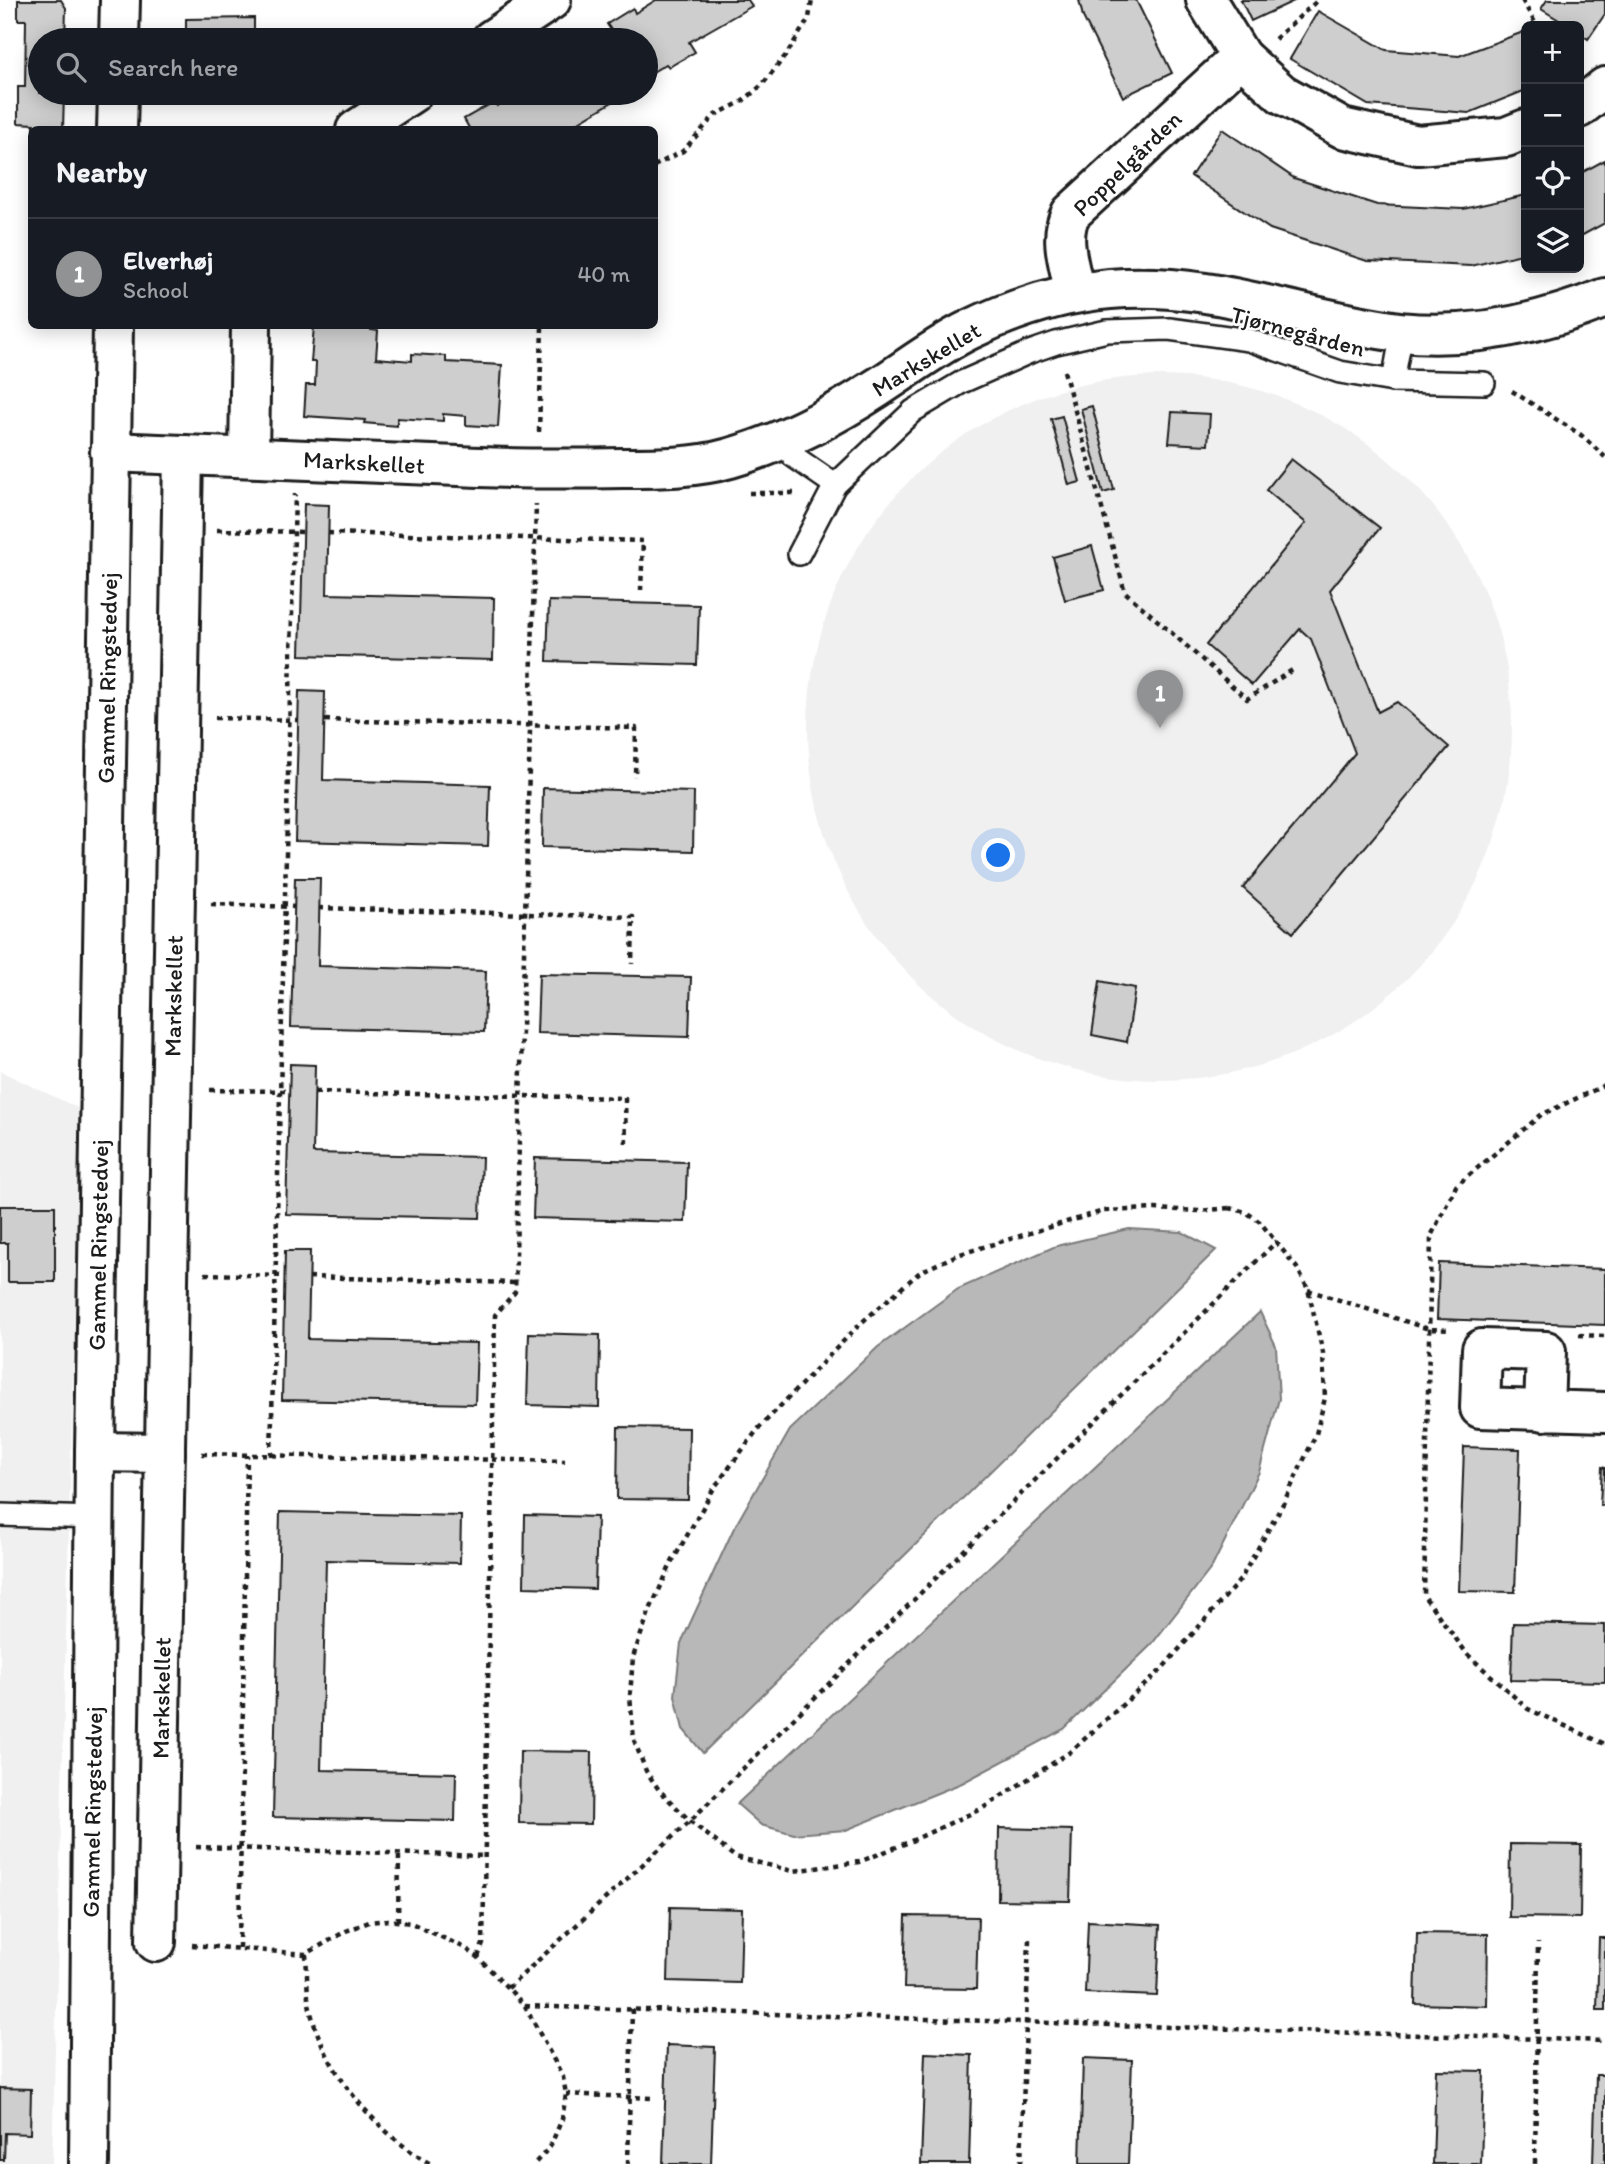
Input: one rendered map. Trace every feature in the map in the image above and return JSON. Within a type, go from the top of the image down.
[{"type":"street","points":[[119,28],[120,0]]},
{"type":"street","points":[[509,28],[551,0]]},
{"type":"street","points":[[1206,0],[1244,60],[1282,94],[1342,128],[1419,145],[1506,137],[1521,131]]},
{"type":"street","name":"Poppelgården","points":[[1074,293],[1066,240],[1066,227],[1072,213],[1244,60]]},
{"type":"street","points":[[1584,104],[1605,87]]},
{"type":"street","points":[[117,126],[118,105]]},
{"type":"street","points":[[362,126],[394,105]]},
{"type":"street","name":"Markskellet","points":[[110,452],[537,470],[676,468],[727,459],[784,440],[863,397],[941,345],[969,330],[1074,293],[1144,287],[1213,292],[1402,332],[1450,333],[1506,328],[1547,318],[1605,298]]},
{"type":"street","name":"Gammel Ringstedvej","points":[[89,2164],[95,1452],[113,329]]},
{"type":"street","points":[[249,457],[251,329]]},
{"type":"street","name":"Markskellet","points":[[156,1942],[183,455]]},
{"type":"street","points":[[1544,1410],[1605,1412]]},
{"type":"street","points":[[95,1452],[165,1454]]},
{"type":"lane","name":"Tjørnegården","points":[[799,554],[835,485],[914,411],[962,382],[1056,343],[1107,331],[1169,329],[1249,340],[1340,372],[1393,381],[1402,332]]},
{"type":"lane","points":[[1393,381],[1484,383]]},
{"type":"lane","points":[[784,440],[793,456],[835,485]]},
{"type":"lane","points":[[0,1515],[95,1518]]},
{"type":"path","points":[[658,164],[683,151],[715,115],[743,101],[762,85],[786,55],[809,18],[812,0]]},
{"type":"path","points":[[1244,60],[1318,0]]},
{"type":"path","points":[[1521,0],[1534,21]]},
{"type":"path","points":[[478,1957],[483,1944],[495,1315],[515,1292],[516,1283],[542,329]]},
{"type":"path","points":[[1056,343],[1125,592],[1247,699],[1294,669]]},
{"type":"path","points":[[1484,383],[1514,391],[1581,435],[1605,457]]},
{"type":"path","points":[[271,1456],[296,459]]},
{"type":"path","points":[[181,529],[303,532]]},
{"type":"path","points":[[328,533],[643,541],[641,590]]},
{"type":"path","points":[[178,717],[298,720]]},
{"type":"path","points":[[325,720],[636,728],[635,777]]},
{"type":"path","points":[[174,903],[295,907]]},
{"type":"path","points":[[319,908],[633,917],[632,964]]},
{"type":"path","points":[[171,1089],[289,1091]]},
{"type":"path","points":[[315,1092],[625,1098],[626,1148]]},
{"type":"path","points":[[1229,1208],[1246,1212],[1260,1222],[1277,1241],[1297,1268],[1308,1289],[1324,1353],[1325,1398],[1316,1434],[1284,1502],[1240,1580],[1160,1671],[1070,1752],[983,1808],[909,1842],[859,1862],[793,1871],[735,1857],[690,1821],[659,1790],[646,1771],[634,1740],[630,1696],[633,1657],[649,1612],[672,1562],[714,1488],[758,1429],[861,1323],[920,1272],[957,1255],[1103,1211],[1200,1211],[1229,1208]]},
{"type":"path","points":[[508,1988],[690,1821],[1277,1241]]},
{"type":"path","points":[[168,1274],[285,1276]]},
{"type":"path","points":[[309,1277],[516,1283]]},
{"type":"path","points":[[1308,1289],[1429,1329]]},
{"type":"path","points":[[165,1454],[565,1461]]},
{"type":"path","points":[[239,1948],[247,1455]]},
{"type":"path","points":[[158,1846],[485,1856]]},
{"type":"path","points":[[398,1921],[399,1853]]},
{"type":"path","points":[[156,1942],[306,1954],[346,1931],[369,1922],[398,1921],[411,1923],[438,1934],[478,1957],[525,2006],[563,2077],[566,2094],[562,2119],[550,2147],[534,2164]]},
{"type":"path","points":[[1021,2164],[1029,1939]]},
{"type":"path","points":[[1535,2164],[1538,1943]]},
{"type":"path","points":[[306,1954],[314,2023],[331,2063],[389,2135],[431,2164]]},
{"type":"path","points":[[525,2006],[1605,2041]]},
{"type":"path","points":[[628,2164],[632,2009]]},
{"type":"path","points":[[566,2094],[651,2098]]},
{"type":"shaded area","points":[[1160,376],[1229,383],[1295,403],[1356,435],[1409,479],[1453,532],[1485,593],[1505,659],[1512,728],[1505,797],[1485,863],[1453,924],[1409,977],[1356,1021],[1295,1053],[1229,1073],[1160,1080],[1091,1073],[1025,1053],[964,1021],[911,977],[867,924],[835,863],[815,797],[808,728],[815,659],[835,593],[867,532],[911,479],[964,435],[1025,403],[1091,383]]},
{"type":"shaded area","points":[[0,1071],[80,1109],[52,2164],[0,2164]]},
{"type":"shaded area","points":[[1129,1229],[1182,1232],[1216,1250],[703,1753],[683,1729],[675,1696],[681,1643],[733,1530],[790,1430],[878,1347],[958,1289],[1056,1246]]},
{"type":"shaded area","points":[[1260,1312],[1276,1346],[1279,1399],[1259,1472],[1212,1567],[1151,1645],[1064,1729],[962,1783],[846,1830],[794,1834],[761,1825],[737,1804]]},
{"type":"building","points":[[18,0],[61,0],[66,8],[65,28],[28,28],[28,105],[64,105],[63,126],[18,123],[18,87],[25,87],[26,20],[18,20]]},
{"type":"building","points":[[656,0],[748,0],[752,6],[689,42],[695,52],[669,67],[666,64],[658,69],[658,28],[610,28],[607,24],[633,8],[635,13]]},
{"type":"building","points":[[1079,0],[1136,0],[1172,73],[1123,97],[1083,17]]},
{"type":"building","points":[[1241,0],[1296,0],[1251,21]]},
{"type":"building","points":[[1547,0],[1605,0],[1605,14],[1588,39],[1584,36],[1584,21],[1561,21],[1541,9]]},
{"type":"building","points":[[1318,11],[1386,50],[1459,56],[1521,33],[1521,92],[1469,113],[1368,105],[1290,59]]},
{"type":"building","points":[[254,18],[254,28],[186,28],[186,19]]},
{"type":"building","points":[[489,105],[607,105],[572,126],[468,126],[464,119]]},
{"type":"building","points":[[1222,129],[1294,178],[1377,205],[1463,209],[1521,196],[1521,254],[1471,266],[1367,261],[1270,229],[1191,176]]},
{"type":"building","points":[[1605,160],[1605,223],[1584,234],[1584,210],[1584,171]]},
{"type":"building","points":[[314,329],[371,329],[378,331],[376,358],[412,361],[412,354],[446,356],[446,362],[502,365],[498,427],[466,425],[466,416],[443,414],[443,421],[397,418],[397,426],[364,423],[365,420],[304,416],[306,385],[315,385],[316,362],[311,362]]},
{"type":"building","points":[[1092,406],[1114,490],[1103,493],[1081,409]]},
{"type":"building","points":[[1172,412],[1210,414],[1208,445],[1169,443]]},
{"type":"building","points":[[1062,416],[1080,482],[1069,485],[1051,419]]},
{"type":"building","points":[[1291,459],[1380,528],[1330,590],[1378,712],[1397,702],[1449,747],[1293,933],[1243,888],[1355,753],[1311,639],[1300,629],[1252,685],[1206,645],[1306,523],[1266,490]]},
{"type":"building","points":[[304,504],[329,505],[327,594],[494,598],[493,660],[300,655]]},
{"type":"building","points":[[1092,546],[1104,590],[1065,600],[1053,557]]},
{"type":"building","points":[[549,601],[699,605],[697,665],[547,661]]},
{"type":"building","points":[[299,691],[325,692],[323,780],[490,785],[488,846],[295,841]]},
{"type":"building","points":[[543,788],[694,792],[693,851],[542,847]]},
{"type":"building","points":[[295,878],[320,878],[318,966],[486,971],[484,1032],[291,1027]]},
{"type":"building","points":[[539,974],[691,977],[689,1037],[537,1033]]},
{"type":"building","points":[[1100,981],[1135,988],[1127,1042],[1092,1035]]},
{"type":"building","points":[[290,1064],[315,1065],[313,1153],[482,1157],[480,1218],[286,1214]]},
{"type":"building","points":[[535,1158],[687,1162],[685,1222],[533,1218]]},
{"type":"building","points":[[0,1206],[55,1206],[55,1282],[8,1282],[8,1243],[0,1243]]},
{"type":"building","points":[[285,1251],[310,1251],[308,1339],[477,1343],[475,1404],[282,1400]]},
{"type":"building","points":[[1439,1263],[1605,1269],[1605,1325],[1437,1319]]},
{"type":"building","points":[[529,1333],[600,1335],[599,1407],[527,1405]]},
{"type":"building","points":[[618,1427],[689,1428],[688,1500],[617,1499]]},
{"type":"building","points":[[1464,1447],[1520,1449],[1515,1592],[1459,1591]]},
{"type":"building","points":[[1602,1467],[1605,1468],[1605,1506],[1600,1505]]},
{"type":"building","points":[[280,1512],[461,1516],[460,1563],[326,1560],[321,1770],[456,1773],[455,1821],[273,1817]]},
{"type":"building","points":[[525,1515],[597,1517],[595,1589],[524,1587]]},
{"type":"building","points":[[1513,1623],[1605,1625],[1605,1682],[1511,1680]]},
{"type":"building","points":[[520,1751],[592,1752],[591,1824],[519,1823]]},
{"type":"building","points":[[999,1828],[1072,1830],[1070,1901],[998,1900]]},
{"type":"building","points":[[1510,1844],[1581,1845],[1580,1918],[1509,1917]]},
{"type":"building","points":[[670,1907],[742,1909],[740,1983],[668,1981]]},
{"type":"building","points":[[906,1916],[978,1917],[976,1989],[904,1988]]},
{"type":"building","points":[[1088,1921],[1160,1925],[1157,1996],[1085,1993]]},
{"type":"building","points":[[1417,1933],[1488,1934],[1487,2006],[1415,2004]]},
{"type":"building","points":[[1599,1938],[1605,1938],[1605,2010],[1597,2010]]},
{"type":"building","points":[[667,2045],[715,2047],[711,2164],[663,2164]]},
{"type":"building","points":[[925,2053],[972,2055],[969,2164],[921,2164]]},
{"type":"building","points":[[1083,2058],[1132,2060],[1128,2164],[1080,2164]]},
{"type":"building","points":[[1436,2070],[1484,2071],[1481,2164],[1433,2164]]},
{"type":"building","points":[[1596,2075],[1605,2075],[1605,2164],[1593,2164]]},
{"type":"building","points":[[0,2088],[31,2089],[30,2134],[5,2133],[4,2160],[0,2160]]},
{"type":"place","name":"Elverhøj","points":[[1160,728]]}]
